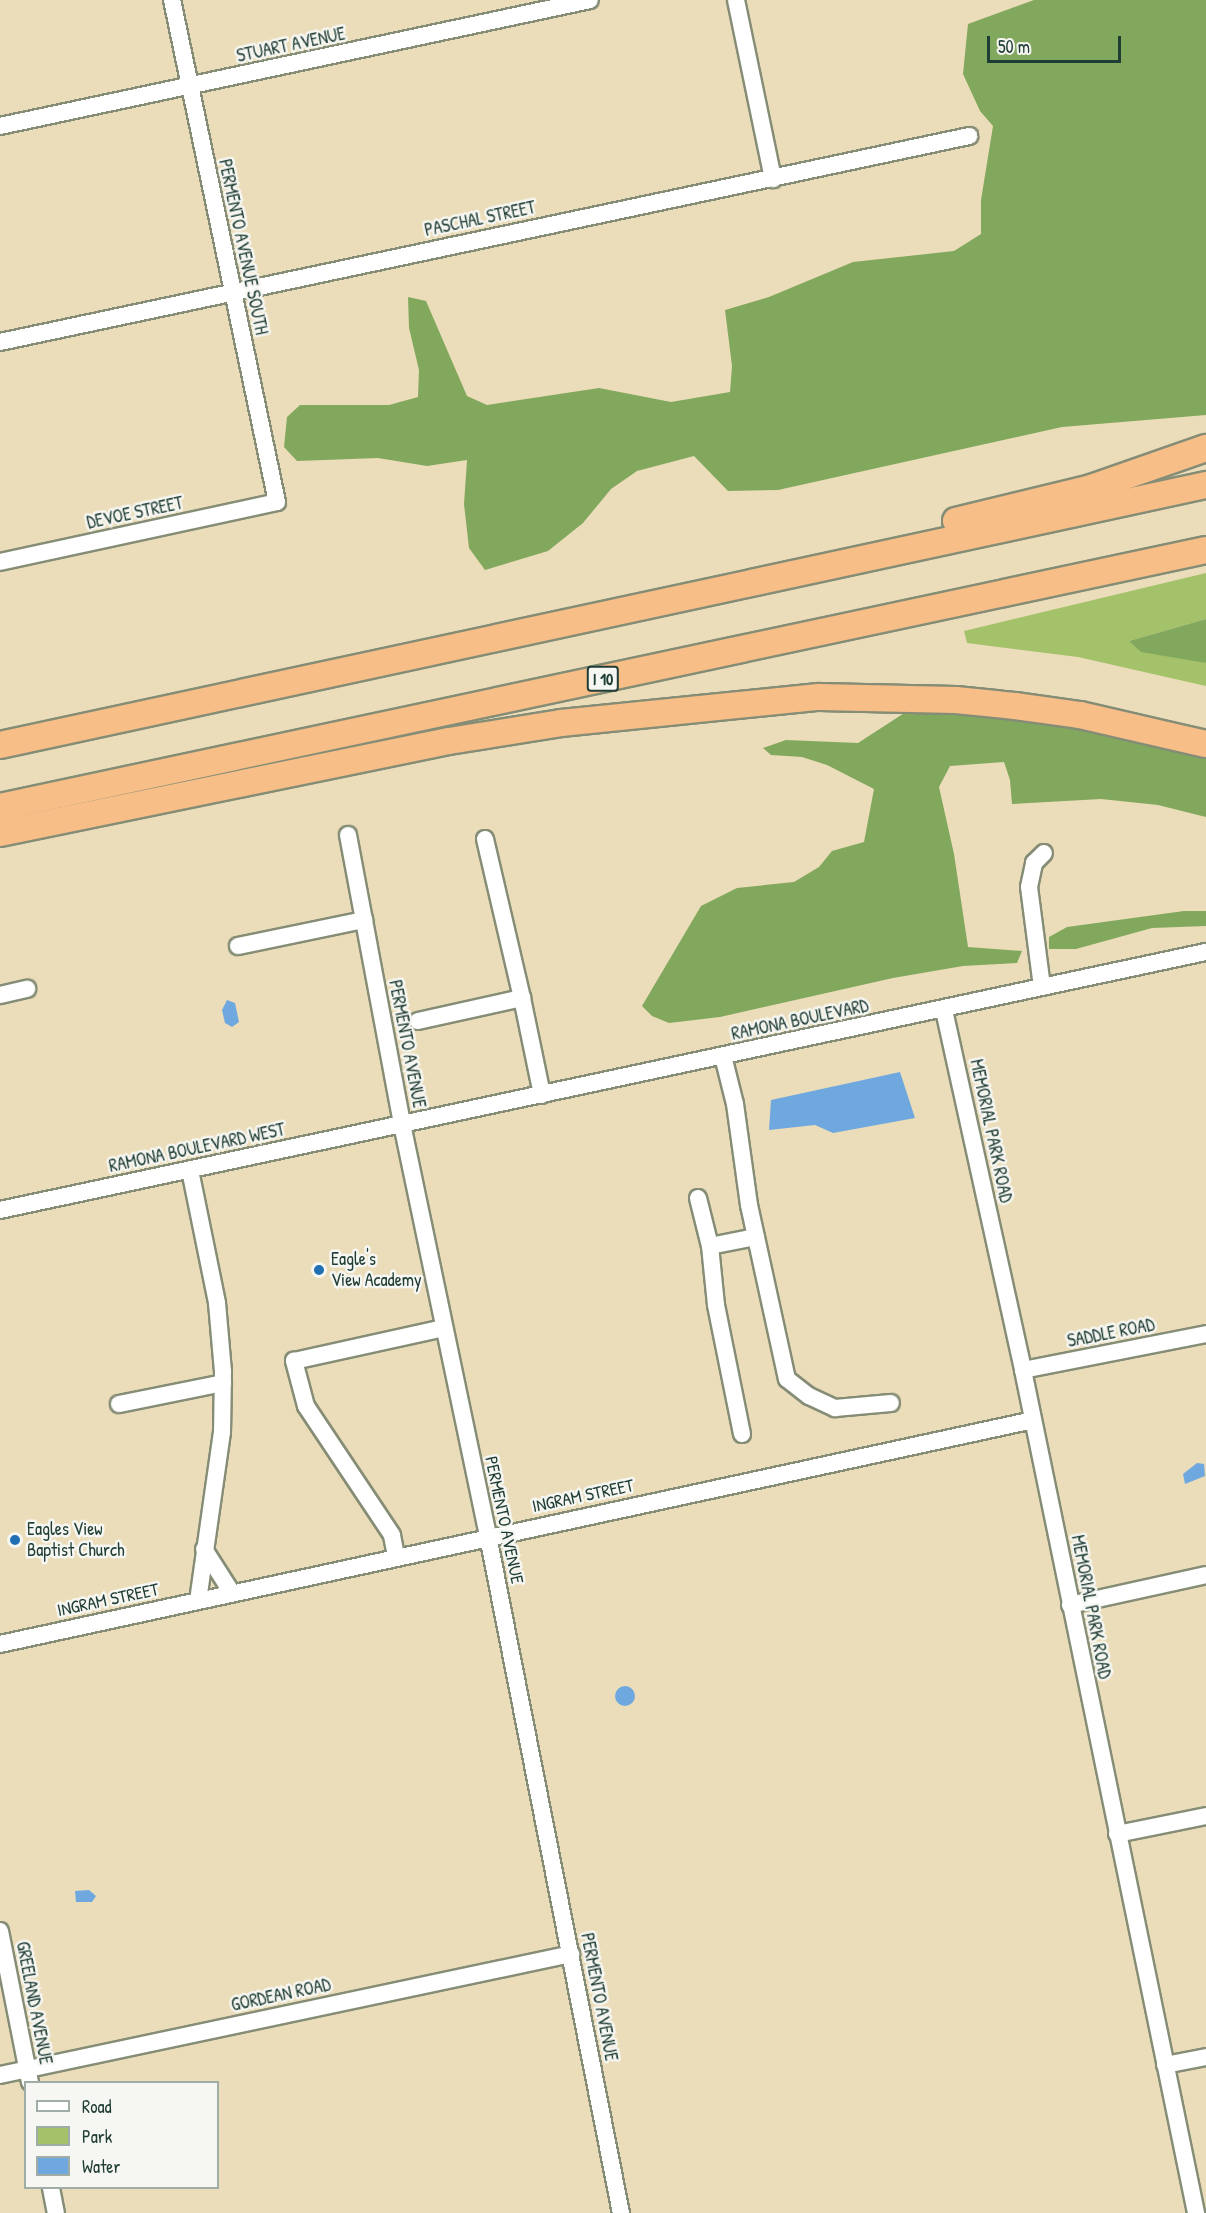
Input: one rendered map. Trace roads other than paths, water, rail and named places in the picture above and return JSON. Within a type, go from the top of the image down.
[{"type":"highway","points":[[845,562],[949,522],[1091,488],[1206,448]]},
{"type":"highway","points":[[0,745],[1206,485]]},
{"type":"highway","name":"I 10","points":[[0,807],[1206,550]]},
{"type":"highway","points":[[0,833],[448,741],[561,723],[819,697],[956,700],[1015,706],[1080,716],[1206,744]]},
{"type":"street","name":"PERMENTO AVENUE SOUTH","points":[[172,0],[278,502]]},
{"type":"street","name":"STUART AVENUE","points":[[0,126],[590,0]]},
{"type":"street","points":[[736,0],[773,179]]},
{"type":"street","name":"PASCHAL STREET","points":[[0,342],[969,136]]},
{"type":"street","name":"DEVOE STREET","points":[[0,562],[278,502]]},
{"type":"street","name":"PERMENTO AVENUE","points":[[348,835],[402,1124],[488,1536],[621,2213]]},
{"type":"street","points":[[485,839],[542,1095]]},
{"type":"street","points":[[1042,987],[1029,887],[1034,863],[1044,853]]},
{"type":"street","points":[[238,946],[364,920]]},
{"type":"street","name":"RAMONA BOULEVARD","points":[[402,1124],[944,1010],[1206,952]]},
{"type":"street","points":[[0,995],[27,990]]},
{"type":"street","points":[[418,1021],[522,998]]},
{"type":"street","name":"MEMORIAL PARK ROAD","points":[[944,1010],[1034,1420],[1196,2213]]},
{"type":"street","points":[[723,1056],[735,1104],[756,1237],[787,1379],[809,1396],[836,1408],[891,1403]]},
{"type":"street","name":"RAMONA BOULEVARD WEST","points":[[0,1210],[402,1124]]},
{"type":"street","points":[[190,1170],[217,1303],[223,1383],[221,1442],[198,1600]]},
{"type":"street","points":[[698,1198],[710,1246],[716,1305],[742,1434]]},
{"type":"street","points":[[710,1246],[756,1237]]},
{"type":"street","points":[[396,1556],[392,1535],[306,1406],[294,1361],[444,1328]]},
{"type":"street","name":"SADDLE ROAD","points":[[1023,1370],[1206,1334]]},
{"type":"street","points":[[119,1404],[223,1383]]},
{"type":"street","name":"INGRAM STREET","points":[[0,1644],[488,1536],[1034,1420]]},
{"type":"street","points":[[204,1549],[232,1593]]},
{"type":"street","points":[[1070,1605],[1206,1575]]},
{"type":"street","points":[[1117,1834],[1206,1816]]},
{"type":"street","name":"GREELAND AVENUE","points":[[0,1931],[29,2076]]},
{"type":"street","name":"GORDEAN ROAD","points":[[0,2075],[29,2076],[571,1954]]},
{"type":"street","points":[[1165,2065],[1206,2057]]},
{"type":"street","points":[[51,2189],[56,2213]]},
{"type":"water","points":[[227,1000],[235,1003],[239,1022],[232,1027],[225,1023],[222,1010]]},
{"type":"water","points":[[900,1072],[915,1118],[833,1133],[815,1125],[769,1130],[771,1100]]},
{"type":"water","points":[[1197,1463],[1204,1464],[1205,1476],[1185,1484],[1183,1474]]},
{"type":"water","points":[[621,1686],[629,1686],[635,1692],[635,1700],[629,1706],[621,1706],[615,1700],[615,1692]]},
{"type":"water","points":[[89,1890],[96,1896],[92,1902],[76,1902],[75,1891]]},
{"type":"place","name":"Eagle's View Academy","points":[[319,1270]]},
{"type":"place","name":"Eagles View Baptist Church","points":[[15,1540]]}]
